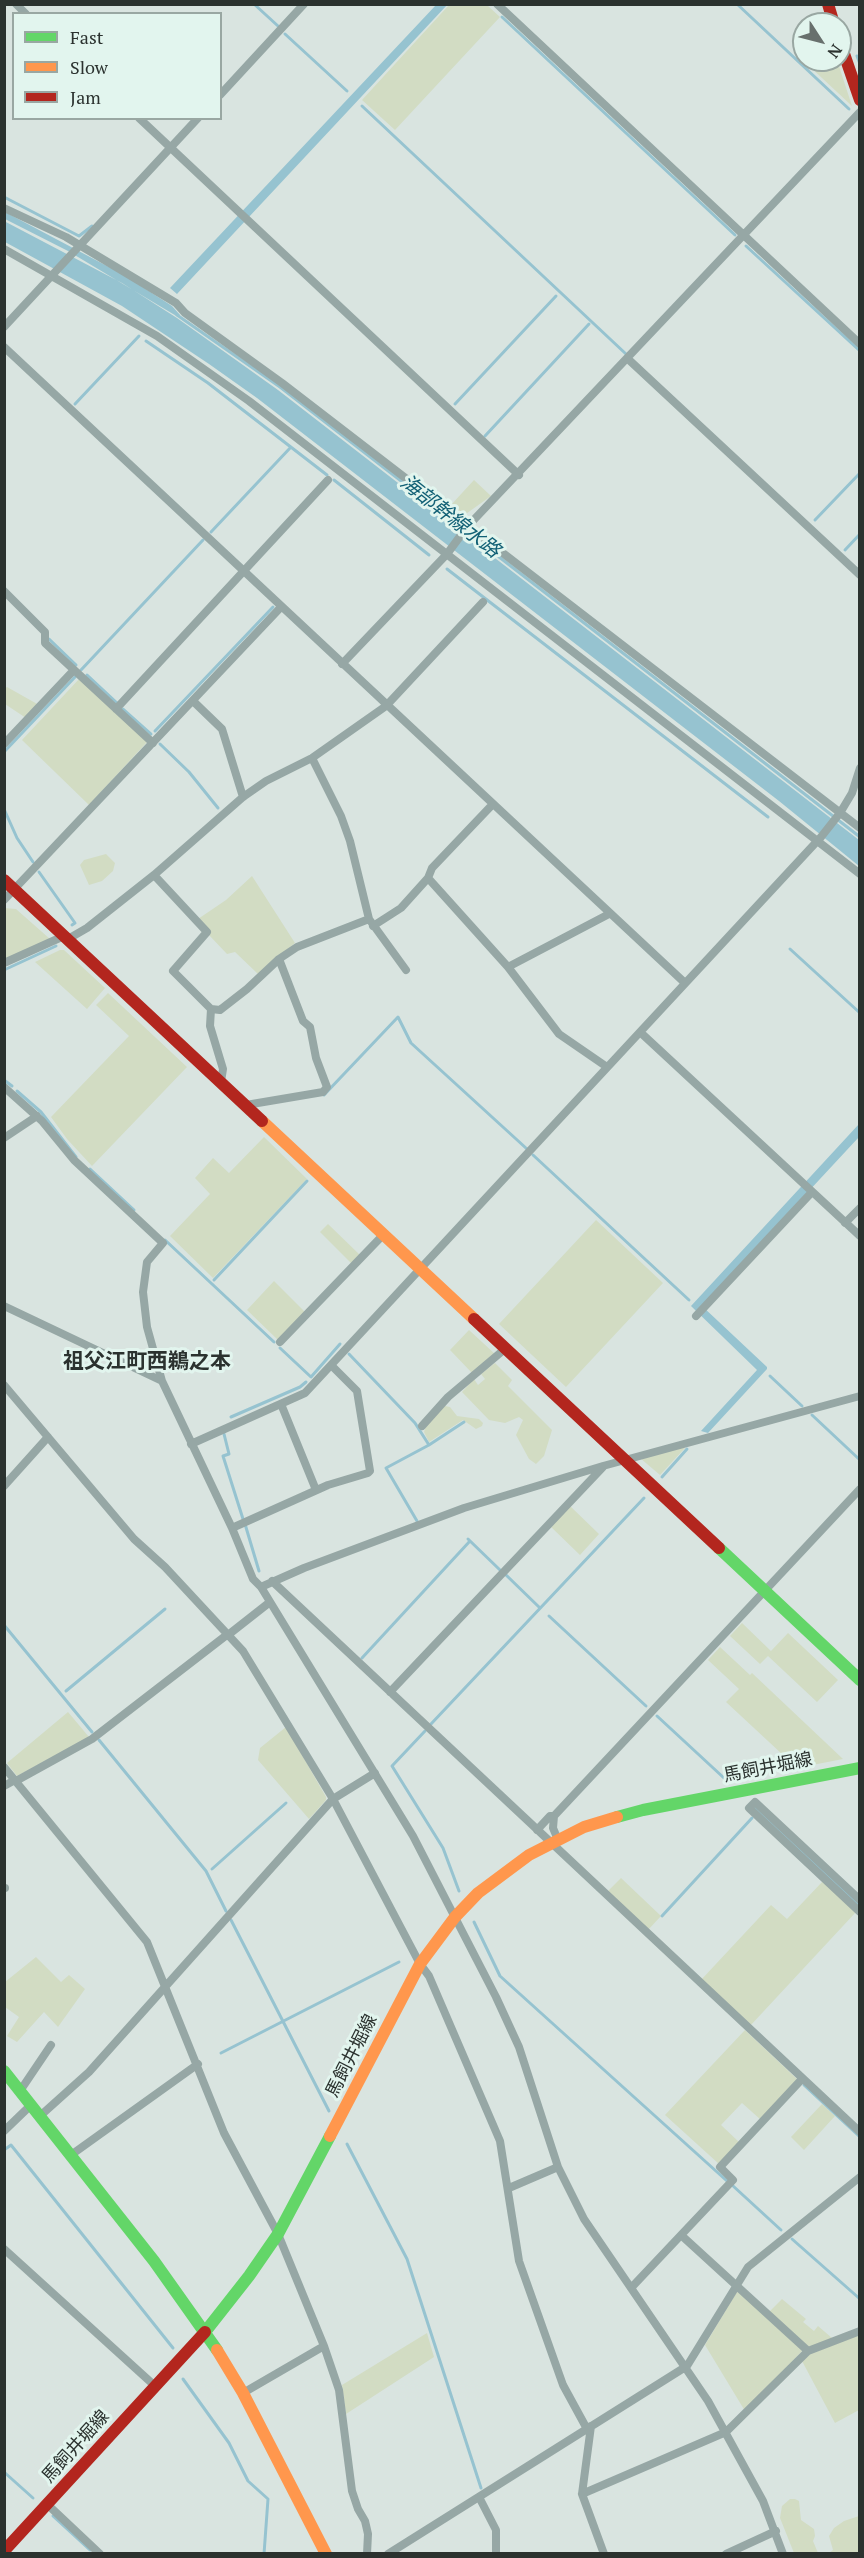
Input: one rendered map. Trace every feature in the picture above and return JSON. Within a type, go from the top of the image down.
[{"type":"street","points":[[222,92],[304,4]]},
{"type":"street","points":[[496,4],[860,344]]},
{"type":"street","points":[[850,72],[860,100]]},
{"type":"street","points":[[342,664],[447,554],[468,527],[860,112]]},
{"type":"street","points":[[141,120],[519,474]]},
{"type":"street","points":[[4,327],[196,120]]},
{"type":"street","points":[[4,208],[81,246],[176,303],[184,313],[282,383],[860,828]]},
{"type":"street","points":[[4,249],[175,349],[249,401],[819,839],[860,874]]},
{"type":"street","points":[[4,347],[685,983]]},
{"type":"street","points":[[628,359],[860,575]]},
{"type":"street","points":[[116,709],[328,480]]},
{"type":"street","points":[[4,591],[45,632],[45,644],[153,743]]},
{"type":"street","points":[[4,963],[87,928],[154,875],[243,797],[266,781],[312,758],[386,706],[483,602]]},
{"type":"street","points":[[4,900],[281,607]]},
{"type":"street","points":[[4,744],[74,670]]},
{"type":"street","points":[[193,701],[222,729],[243,797]]},
{"type":"street","points":[[312,758],[341,816],[350,841],[371,922],[406,970]]},
{"type":"street","points":[[191,1444],[305,1393],[819,839],[852,793],[860,768]]},
{"type":"street","points":[[154,875],[207,932],[172,971],[211,1009],[220,1010],[279,959],[297,947],[371,922],[401,908],[428,878],[432,868],[492,805]]},
{"type":"street","points":[[428,878],[508,967],[559,1034],[607,1067]]},
{"type":"street","points":[[4,880],[860,1680]]},
{"type":"street","points":[[508,967],[609,914]]},
{"type":"street","points":[[246,1105],[323,1092],[327,1087],[316,1058],[310,1027],[303,1021],[279,959]]},
{"type":"street","points":[[211,1009],[210,1026],[223,1069],[221,1082]]},
{"type":"street","points":[[640,1032],[860,1236]]},
{"type":"street","points":[[4,1087],[37,1116],[74,1160],[163,1243],[147,1262],[142,1292],[147,1327],[162,1381],[254,1579],[413,1836],[519,2047],[558,2167],[584,2219],[687,2366],[763,2501],[783,2553]]},
{"type":"street","points":[[4,1138],[37,1116]]},
{"type":"street","points":[[697,1315],[811,1191]]},
{"type":"street","points":[[845,1223],[860,1208]]},
{"type":"street","points":[[280,1341],[384,1234]]},
{"type":"street","points":[[4,1306],[162,1381]]},
{"type":"street","points":[[422,1426],[448,1397],[506,1348]]},
{"type":"street","points":[[232,1528],[316,1490],[370,1471],[357,1391],[331,1365]]},
{"type":"street","points":[[4,1385],[134,1539],[165,1567],[243,1651],[333,1799],[420,1964],[429,1976],[500,2141],[519,2261],[563,2385],[589,2427],[582,2494],[604,2553]]},
{"type":"street","points":[[261,1587],[464,1508],[603,1466],[860,1396]]},
{"type":"street","points":[[281,1404],[316,1490]]},
{"type":"street","points":[[4,1486],[48,1437]]},
{"type":"street","points":[[390,1692],[603,1466]]},
{"type":"street","points":[[537,1830],[550,1816],[554,1816],[860,1489]]},
{"type":"street","points":[[272,1581],[537,1830],[555,1841],[860,2132]]},
{"type":"street","points":[[4,1786],[92,1738],[270,1602]]},
{"type":"street","points":[[4,1767],[147,1942],[225,2133],[278,2234],[324,2346],[339,2390],[352,2491],[368,2534],[367,2553]]},
{"type":"street","name":"馬飼井堀線","points":[[4,2551],[206,2331],[249,2276],[278,2234],[420,1964],[455,1917],[478,1893],[506,1870],[584,1827],[643,1810],[860,1768]]},
{"type":"street","points":[[40,2116],[89,2072],[333,1799],[375,1773]]},
{"type":"street","points":[[746,1790],[748,1801],[752,1805]]},
{"type":"street","points":[[860,1900],[755,1802],[749,1808],[860,1912]]},
{"type":"street","points":[[554,1816],[555,1841]]},
{"type":"street","points":[[20,2091],[51,2045]]},
{"type":"street","points":[[70,2156],[198,2064]]},
{"type":"street","points":[[4,2071],[206,2331],[243,2393],[326,2553]]},
{"type":"street","points":[[631,2288],[733,2180],[720,2167],[802,2079]]},
{"type":"street","points":[[4,2132],[31,2105]]},
{"type":"street","points":[[509,2188],[558,2167]]},
{"type":"street","points":[[388,2553],[687,2366],[748,2267],[860,2177]]},
{"type":"street","points":[[681,2235],[808,2351]]},
{"type":"street","points":[[4,2249],[155,2386]]},
{"type":"street","points":[[582,2494],[726,2432],[808,2351],[860,2331]]},
{"type":"street","points":[[243,2393],[324,2346]]},
{"type":"street","points":[[478,2497],[496,2530],[496,2553]]},
{"type":"street","points":[[48,2505],[100,2553]]},
{"type":"street","points":[[726,2553],[776,2531]]},
{"type":"green space","points":[[449,5],[487,5],[500,17],[395,130],[362,100]]},
{"type":"green space","points":[[816,72],[841,72],[852,106]]},
{"type":"green space","points":[[474,480],[491,496],[463,516],[450,506]]},
{"type":"green space","points":[[80,678],[148,741],[89,805],[22,740]]},
{"type":"green space","points":[[7,687],[39,705],[26,718],[5,704],[4,689]]},
{"type":"green space","points":[[106,854],[115,863],[113,871],[102,881],[89,885],[80,865],[84,860]]},
{"type":"green space","points":[[252,876],[295,943],[258,974],[235,952],[227,954],[208,934],[198,919],[226,900]]},
{"type":"green space","points":[[4,908],[16,909],[50,939],[5,960]]},
{"type":"green space","points":[[64,950],[105,988],[87,1009],[35,962]]},
{"type":"green space","points":[[108,993],[187,1067],[92,1166],[67,1139],[51,1117],[129,1036],[96,1005]]},
{"type":"green space","points":[[264,1137],[307,1179],[213,1278],[170,1236],[210,1194],[195,1178],[213,1158],[229,1173]]},
{"type":"green space","points":[[596,1220],[663,1283],[566,1387],[499,1324]]},
{"type":"green space","points":[[328,1224],[360,1255],[352,1264],[320,1232]]},
{"type":"green space","points":[[274,1281],[305,1312],[278,1340],[247,1310]]},
{"type":"green space","points":[[469,1330],[495,1354],[472,1373],[450,1350]]},
{"type":"green space","points":[[495,1363],[512,1380],[508,1386],[552,1430],[544,1456],[536,1464],[529,1459],[516,1435],[523,1420],[519,1417],[505,1423],[489,1420],[462,1392],[474,1379],[478,1385],[485,1379],[481,1374]]},
{"type":"green space","points":[[445,1406],[450,1407],[457,1416],[479,1419],[483,1423],[482,1426],[476,1429],[463,1420],[429,1442],[424,1432],[426,1426]]},
{"type":"green space","points":[[681,1447],[685,1448],[660,1475],[640,1458]]},
{"type":"green space","points":[[569,1505],[599,1534],[580,1555],[550,1526]]},
{"type":"green space","points":[[742,1623],[771,1651],[788,1633],[838,1680],[817,1702],[768,1656],[760,1664],[730,1636]]},
{"type":"green space","points":[[720,1647],[750,1675],[752,1673],[843,1759],[797,1768],[726,1702],[739,1689],[708,1660]]},
{"type":"green space","points":[[68,1712],[89,1737],[17,1776],[7,1763]]},
{"type":"green space","points":[[286,1727],[326,1797],[326,1800],[309,1819],[258,1760],[260,1748]]},
{"type":"green space","points":[[621,1878],[661,1916],[648,1930],[607,1892]]},
{"type":"green space","points":[[823,1881],[856,1912],[750,2026],[701,1980],[771,1905],[787,1919]]},
{"type":"green space","points":[[36,1957],[61,1982],[69,1975],[85,1989],[58,2027],[44,2012],[17,2042],[7,2036],[19,2017],[5,2007],[5,1982]]},
{"type":"green space","points":[[745,2030],[798,2080],[761,2120],[742,2103],[721,2125],[739,2142],[719,2164],[665,2115]]},
{"type":"green space","points":[[822,2104],[835,2116],[804,2150],[791,2137]]},
{"type":"green space","points":[[738,2290],[804,2349],[745,2411],[705,2345]]},
{"type":"green space","points":[[782,2299],[806,2319],[803,2322],[814,2331],[818,2326],[832,2338],[809,2348],[769,2312]]},
{"type":"green space","points":[[427,2333],[434,2357],[346,2414],[342,2385]]},
{"type":"green space","points":[[859,2334],[859,2410],[835,2423],[802,2361],[813,2351]]},
{"type":"green space","points":[[790,2499],[799,2501],[801,2520],[814,2529],[813,2541],[818,2553],[794,2553],[780,2518],[782,2506]]},
{"type":"green space","points":[[859,2516],[859,2553],[829,2553],[833,2550],[829,2536],[834,2528],[844,2521]]},
{"type":"water","points":[[436,5],[447,5],[177,294],[170,288]]},
{"type":"water","points":[[5,212],[124,275],[172,306],[180,315],[178,317],[68,251],[5,219]]},
{"type":"water","points":[[4,221],[122,283],[177,318],[278,390],[859,840],[859,866],[779,801],[257,398],[122,306],[5,242]]},
{"type":"water","points":[[859,1124],[859,1137],[702,1306],[767,1369],[708,1433],[701,1431],[757,1370],[691,1306]]},
{"type":"waterway","points":[[254,4],[278,26]]},
{"type":"waterway","points":[[737,4],[849,109]]},
{"type":"waterway","points":[[502,17],[735,235]]},
{"type":"waterway","points":[[285,34],[347,91]]},
{"type":"waterway","points":[[857,56],[860,64]]},
{"type":"waterway","points":[[362,106],[626,354]]},
{"type":"waterway","points":[[4,197],[79,236],[92,226]]},
{"type":"waterway","points":[[746,246],[860,351]]},
{"type":"waterway","points":[[455,404],[556,296]]},
{"type":"waterway","name":"海部幹線水路","points":[[177,315],[280,387],[860,837]]},
{"type":"waterway","points":[[485,436],[589,324]]},
{"type":"waterway","points":[[75,404],[139,336]]},
{"type":"waterway","points":[[146,341],[208,383],[327,475]]},
{"type":"waterway","points":[[211,532],[291,447]]},
{"type":"waterway","points":[[815,520],[860,473]]},
{"type":"waterway","points":[[334,480],[429,555]]},
{"type":"waterway","points":[[845,550],[860,534]]},
{"type":"waterway","points":[[81,670],[203,540]]},
{"type":"waterway","points":[[447,569],[768,817]]},
{"type":"waterway","points":[[155,731],[273,607]]},
{"type":"waterway","points":[[49,639],[76,665]]},
{"type":"waterway","points":[[87,675],[117,703]]},
{"type":"waterway","points":[[4,752],[75,677]]},
{"type":"waterway","points":[[123,709],[151,734]]},
{"type":"waterway","points":[[160,744],[189,772],[218,808]]},
{"type":"waterway","points":[[4,809],[17,838],[33,862]]},
{"type":"waterway","points":[[39,872],[75,923],[72,925]]},
{"type":"waterway","points":[[4,970],[56,946]]},
{"type":"waterway","points":[[790,949],[860,1013]]},
{"type":"waterway","points":[[324,1095],[398,1017],[411,1043],[527,1149]]},
{"type":"waterway","points":[[4,1080],[12,1086]]},
{"type":"waterway","points":[[17,1091],[41,1112],[76,1157]]},
{"type":"waterway","points":[[533,1155],[689,1300]]},
{"type":"waterway","points":[[90,1169],[134,1210]]},
{"type":"waterway","points":[[214,1280],[307,1181]]},
{"type":"waterway","points":[[165,1240],[274,1342]]},
{"type":"waterway","points":[[280,1348],[311,1377],[340,1344]]},
{"type":"waterway","points":[[349,1354],[415,1423],[429,1445],[386,1468],[417,1521]]},
{"type":"waterway","points":[[770,1376],[802,1406]]},
{"type":"waterway","points":[[231,1417],[300,1387],[306,1382]]},
{"type":"waterway","points":[[812,1415],[860,1460]]},
{"type":"waterway","points":[[429,1445],[464,1422]]},
{"type":"waterway","points":[[224,1434],[229,1454],[223,1456],[243,1519]]},
{"type":"waterway","points":[[662,1477],[687,1449]]},
{"type":"waterway","points":[[431,1724],[644,1498]]},
{"type":"waterway","points":[[245,1524],[259,1571]]},
{"type":"waterway","points":[[468,1539],[500,1570]]},
{"type":"waterway","points":[[362,1658],[470,1541]]},
{"type":"waterway","points":[[505,1574],[540,1608]]},
{"type":"waterway","points":[[66,1691],[165,1609]]},
{"type":"waterway","points":[[549,1616],[646,1706]]},
{"type":"waterway","points":[[4,1625],[92,1732]]},
{"type":"waterway","points":[[657,1716],[724,1778]]},
{"type":"waterway","points":[[425,1731],[392,1766],[443,1848],[459,1891]]},
{"type":"waterway","points":[[99,1740],[206,1871],[226,1911]]},
{"type":"waterway","points":[[212,1869],[286,1803]]},
{"type":"waterway","points":[[754,1807],[860,1906]]},
{"type":"waterway","points":[[662,1916],[752,1818]]},
{"type":"waterway","points":[[231,1920],[329,2111]]},
{"type":"waterway","points":[[474,1922],[500,1976],[727,2181]]},
{"type":"waterway","points":[[221,2053],[399,1962]]},
{"type":"waterway","points":[[804,2085],[860,2137]]},
{"type":"waterway","points":[[347,2144],[407,2259],[481,2488]]},
{"type":"waterway","points":[[4,2150],[11,2145],[173,2348]]},
{"type":"waterway","points":[[732,2185],[781,2230]]},
{"type":"waterway","points":[[792,2239],[860,2299]]},
{"type":"waterway","points":[[183,2379],[229,2443],[248,2481],[268,2499],[264,2554]]},
{"type":"waterway","points":[[4,2472],[33,2498]]},
{"type":"waterway","points":[[53,2516],[90,2550]]},
{"type":"traffic: fast","points":[[719,1548],[860,1680]]},
{"type":"traffic: fast","points":[[617,1817],[860,1768]]},
{"type":"traffic: fast","points":[[4,2071],[154,2261],[217,2350]]},
{"type":"traffic: fast","points":[[205,2332],[249,2276],[278,2234],[330,2136]]},
{"type":"traffic: slow","points":[[262,1121],[474,1319]]},
{"type":"traffic: slow","points":[[330,2136],[420,1964],[455,1917],[478,1893],[529,1855],[584,1827],[617,1817]]},
{"type":"traffic: slow","points":[[217,2350],[243,2393],[326,2554]]},
{"type":"traffic: jam","points":[[828,4],[830,12]]},
{"type":"traffic: jam","points":[[850,72],[860,100]]},
{"type":"traffic: jam","points":[[4,880],[262,1121]]},
{"type":"traffic: jam","points":[[474,1319],[719,1548]]},
{"type":"traffic: jam","points":[[4,2551],[205,2332]]},
{"type":"district","name":"祖父江町西鵜之本","points":[[147,1362]]}]
